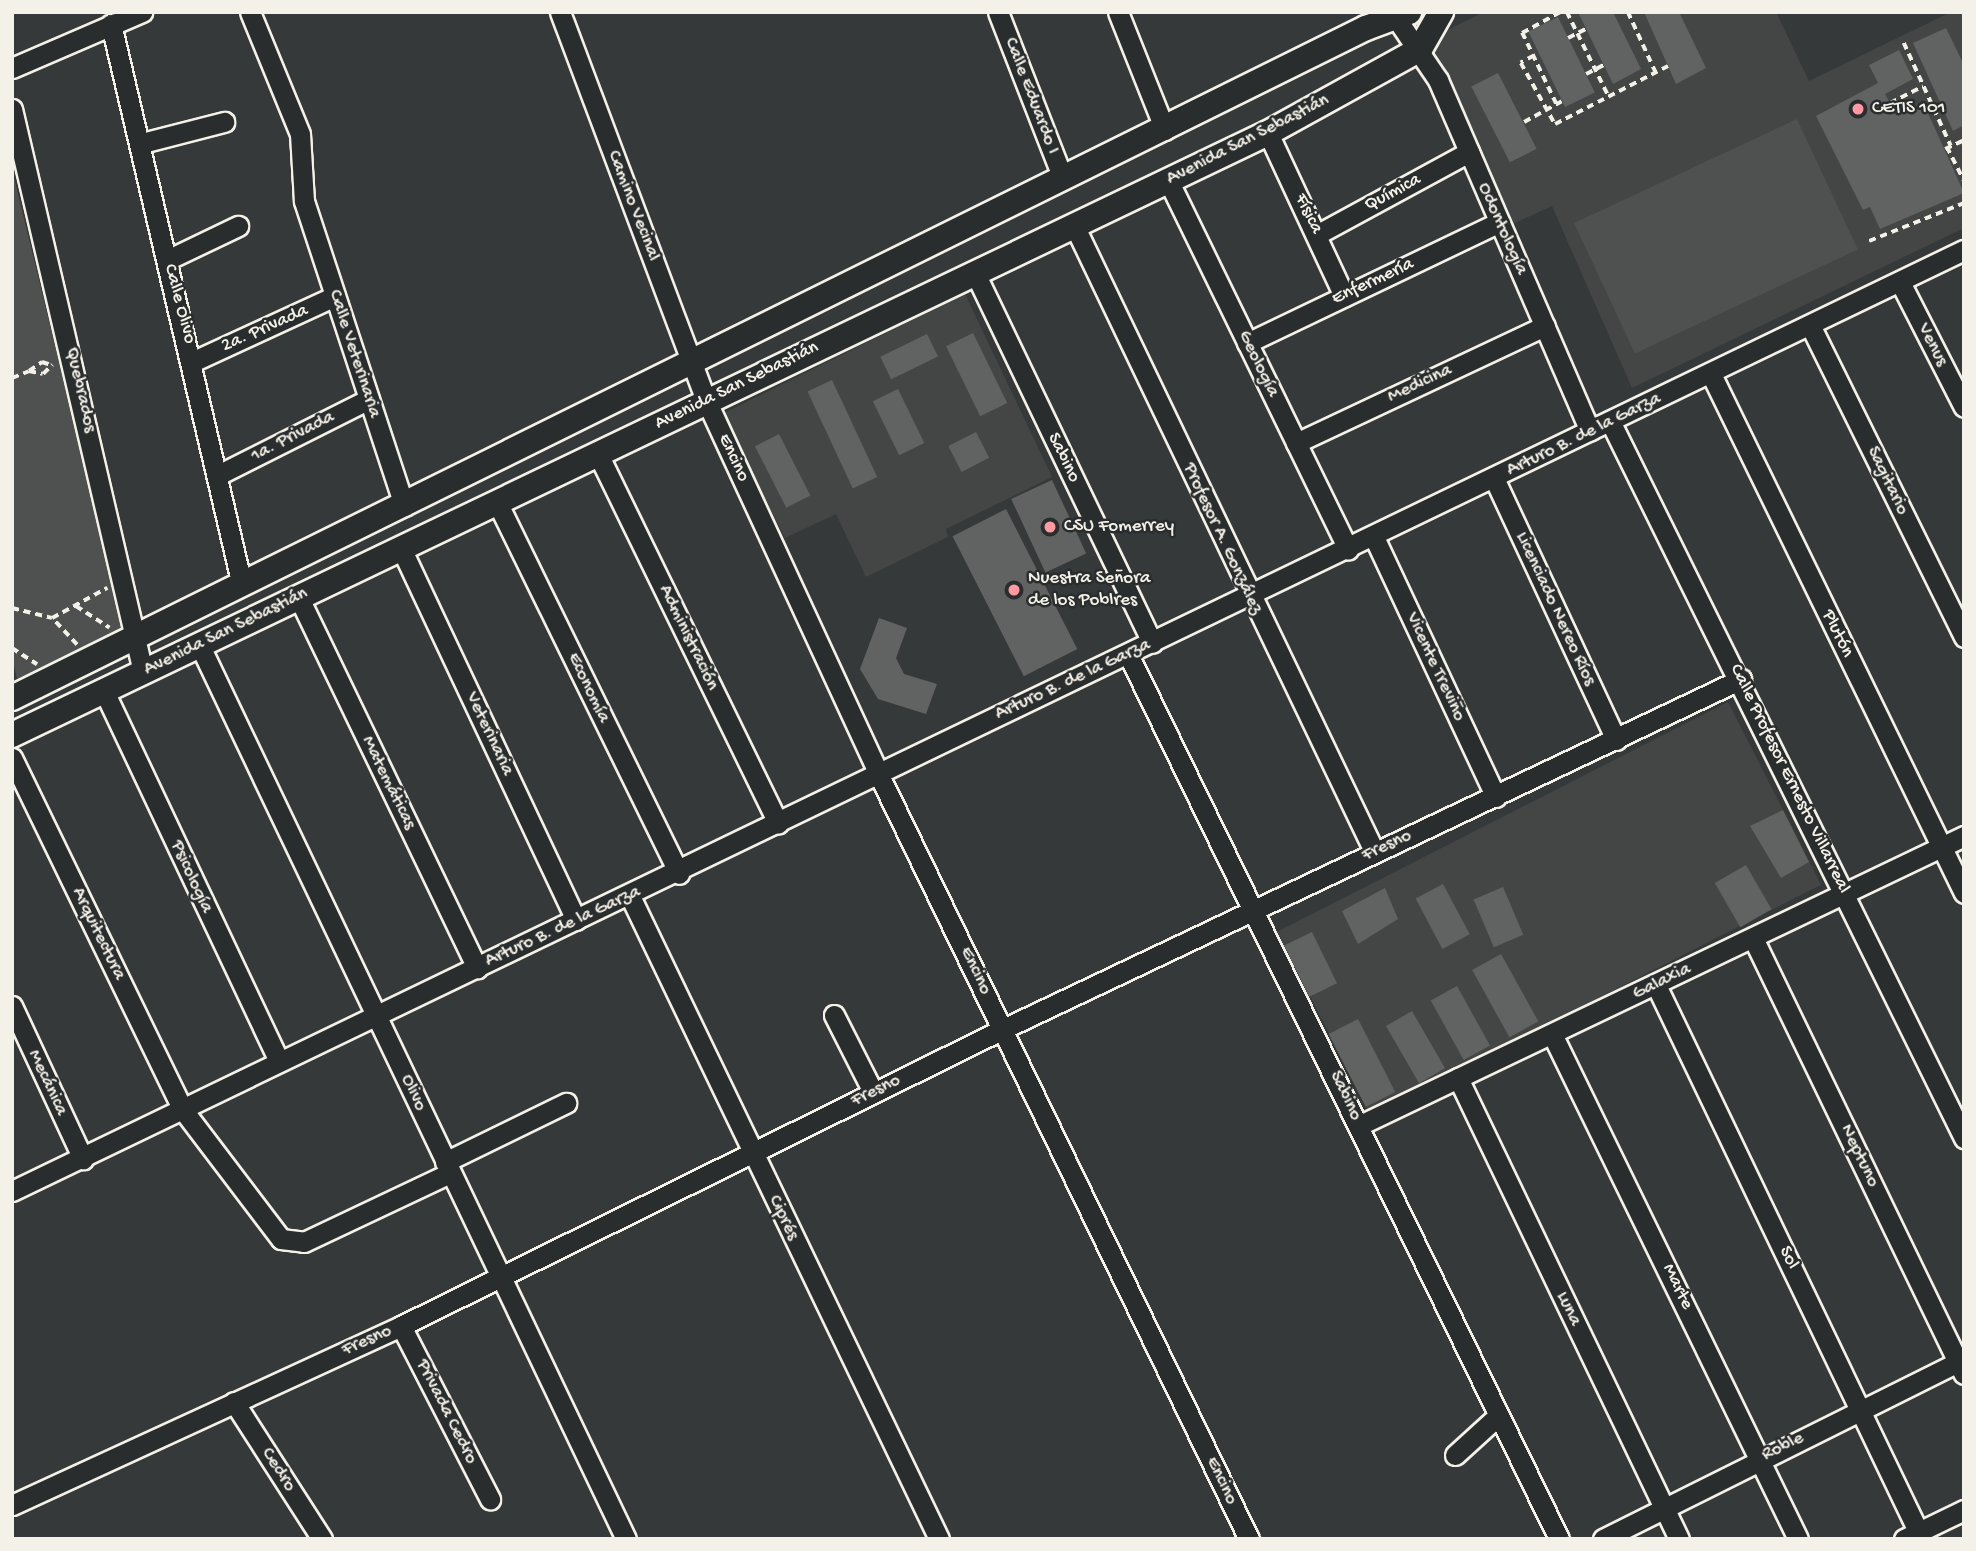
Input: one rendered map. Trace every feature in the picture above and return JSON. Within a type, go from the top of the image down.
[{"type":"main road","points":[[1405,24],[1441,12]]},
{"type":"main road","name":"Avenida San Sebastián","points":[[13,695],[126,634],[242,585],[1063,179],[1165,130],[1405,24]]},
{"type":"main road","name":"Avenida San Sebastián","points":[[12,736],[706,400],[1268,133],[1405,24]]},
{"type":"street","points":[[12,68],[142,12]]},
{"type":"street","name":"Calle Veterinaria","points":[[250,12],[304,147],[304,201],[404,506]]},
{"type":"street","name":"Camino Vecinal","points":[[560,12],[706,400]]},
{"type":"street","name":"Calle Eduardo I","points":[[998,12],[1063,179]]},
{"type":"street","points":[[1118,12],[1165,130]]},
{"type":"street","name":"Calle Olivo","points":[[111,24],[142,143],[167,261],[194,361],[242,585]]},
{"type":"street","name":"Odontología","points":[[1405,24],[1469,152],[1590,431]]},
{"type":"street","name":"Quebrados","points":[[12,109],[126,634],[143,673]]},
{"type":"street","points":[[142,143],[224,122]]},
{"type":"street","name":"Física","points":[[1268,133],[1318,233],[1344,296]]},
{"type":"street","name":"Química","points":[[1318,233],[1469,152]]},
{"type":"street","name":"Geología","points":[[1168,180],[1348,548]]},
{"type":"street","name":"Enfermería","points":[[1247,343],[1498,223]]},
{"type":"street","name":"Profesor A. González","points":[[1074,225],[1248,594],[1374,851]]},
{"type":"street","points":[[167,261],[238,226]]},
{"type":"street","name":"Arturo B. de la Garza","points":[[12,1191],[576,920],[679,874],[878,773],[1152,643],[1248,594],[1374,537],[1964,250]]},
{"type":"street","name":"Sabino","points":[[975,273],[1152,643]]},
{"type":"street","name":"Venus","points":[[1900,282],[1964,408]]},
{"type":"street","name":"2a. Privada","points":[[194,361],[335,296]]},
{"type":"street","name":"Sagitario","points":[[1811,325],[1964,637]]},
{"type":"street","name":"Medicina","points":[[1296,443],[1545,326]]},
{"type":"street","name":"Plutón","points":[[1711,374],[1964,893]]},
{"type":"street","name":"1a. Privada","points":[[218,475],[369,398]]},
{"type":"street","name":"Encino","points":[[706,400],[878,773],[1249,1539]]},
{"type":"street","name":"Calle Profesor Ernesto Villarreal","points":[[1610,421],[1741,679],[1964,1138]]},
{"type":"street","name":"Administración","points":[[597,454],[778,823]]},
{"type":"street","name":"Licenciado Nereo Ríos","points":[[1494,478],[1616,740]]},
{"type":"street","name":"Economía","points":[[497,502],[679,874]]},
{"type":"street","name":"Vicente Treviño","points":[[1374,537],[1496,797]]},
{"type":"street","name":"Veterinaria","points":[[401,548],[576,920]]},
{"type":"street","name":"Matemáticas","points":[[299,598],[477,968]]},
{"type":"street","name":"Olivo","points":[[200,646],[626,1539]]},
{"type":"street","name":"Sabino","points":[[1129,654],[1559,1539]]},
{"type":"street","name":"Fresno","points":[[12,1505],[401,1326],[1003,1029],[1741,679]]},
{"type":"street","name":"Psicología","points":[[104,691],[279,1062]]},
{"type":"street","name":"Arquitectura","points":[[12,758],[183,1110]]},
{"type":"street","name":"Galaxia","points":[[1360,1125],[1553,1036],[1964,836]]},
{"type":"street","name":"Ciprés","points":[[630,896],[939,1539]]},
{"type":"street","name":"Neptuno","points":[[1753,938],[1962,1365]]},
{"type":"street","name":"Sol","points":[[1656,985],[1861,1408],[1911,1535]]},
{"type":"street","name":"Mecánica","points":[[12,1006],[83,1159]]},
{"type":"street","points":[[834,1015],[873,1092]]},
{"type":"street","name":"Marte","points":[[1553,1036],[1761,1458],[1798,1539]]},
{"type":"street","name":"Luna","points":[[1458,1079],[1679,1539]]},
{"type":"street","points":[[183,1110],[288,1242],[304,1241],[566,1103]]},
{"type":"street","name":"Privada Cedro","points":[[401,1326],[490,1499]]},
{"type":"street","name":"Roble","points":[[1603,1539],[1861,1408],[1962,1365]]},
{"type":"street","name":"Cedro","points":[[234,1402],[322,1539]]},
{"type":"street","points":[[1455,1455],[1499,1415]]},
{"type":"street","points":[[1911,1535],[1964,1510]]},
{"type":"path","points":[[1556,104],[1522,33],[1560,12]]},
{"type":"path","points":[[1567,12],[1609,97]]},
{"type":"path","points":[[1628,12],[1656,73]]},
{"type":"path","points":[[1568,38],[1586,29]]},
{"type":"path","points":[[1904,43],[1964,181]]},
{"type":"path","points":[[1534,56],[1521,63],[1555,124],[1668,66]]},
{"type":"path","points":[[1586,74],[1604,65]]},
{"type":"path","points":[[1890,103],[1923,86]]},
{"type":"path","points":[[1524,122],[1562,101]]},
{"type":"path","points":[[1948,147],[1964,140]]},
{"type":"path","points":[[1869,242],[1964,203]]},
{"type":"path","points":[[12,378],[42,362],[60,364]]},
{"type":"path","points":[[29,370],[43,374],[52,365]]},
{"type":"path","points":[[52,618],[113,583]]},
{"type":"path","points":[[76,606],[126,634]]},
{"type":"path","points":[[12,608],[52,618],[80,649]]},
{"type":"path","points":[[12,648],[43,667]]},
{"type":"shaded area","name":"CETIS 101","points":[[1484,12],[1776,12],[1809,81],[1951,12],[1964,12],[1964,228],[1632,388],[1552,206],[1506,227],[1427,40]]},
{"type":"shaded area","points":[[1797,119],[1858,250],[1635,353],[1574,223]]},
{"type":"shaded area","points":[[12,169],[124,629],[17,679],[12,655]]},
{"type":"shaded area","points":[[965,294],[1052,477],[946,529],[948,537],[866,577],[836,514],[785,538],[722,414]]},
{"type":"shaded area","points":[[1728,702],[1821,885],[1370,1114],[1277,932]]},
{"type":"building","points":[[1578,12],[1613,12],[1641,69],[1613,84]]},
{"type":"building","points":[[1644,12],[1679,12],[1706,68],[1676,84]]},
{"type":"building","points":[[1558,17],[1595,92],[1565,107],[1528,31]]},
{"type":"building","points":[[1946,28],[1964,65],[1964,125],[1953,131],[1913,43]]},
{"type":"building","points":[[1899,50],[1913,79],[1885,94],[1896,115],[1923,102],[1964,193],[1880,229],[1870,207],[1863,210],[1816,116],[1878,83],[1869,65]]},
{"type":"building","points":[[1498,73],[1537,149],[1510,162],[1471,87]]},
{"type":"building","points":[[973,333],[1007,403],[980,416],[946,346]]},
{"type":"building","points":[[927,334],[938,356],[891,379],[880,357]]},
{"type":"building","points":[[832,380],[877,477],[853,488],[808,391]]},
{"type":"building","points":[[898,389],[924,443],[899,455],[873,401]]},
{"type":"building","points":[[976,432],[989,458],[962,472],[948,446]]},
{"type":"building","points":[[779,434],[810,495],[786,508],[755,446]]},
{"type":"building","name":"CSU Fomerrey","points":[[1052,480],[1086,553],[1045,572],[1011,499]]},
{"type":"building","name":"Nuestra Señora de los Poblres","points":[[1006,509],[1077,649],[1024,676],[953,536]]},
{"type":"building","points":[[879,618],[907,628],[896,658],[904,674],[937,684],[926,714],[878,699],[860,669]]},
{"type":"building","points":[[1783,810],[1809,862],[1781,878],[1750,826]]},
{"type":"building","points":[[1746,865],[1772,909],[1740,927],[1715,883]]},
{"type":"building","points":[[1443,884],[1470,934],[1442,949],[1416,899]]},
{"type":"building","points":[[1503,887],[1523,935],[1494,947],[1474,900]]},
{"type":"building","points":[[1385,888],[1398,919],[1358,944],[1342,911]]},
{"type":"building","points":[[1312,932],[1337,983],[1309,997],[1284,946]]},
{"type":"building","points":[[1501,954],[1538,1021],[1509,1037],[1472,970]]},
{"type":"building","points":[[1457,986],[1490,1045],[1464,1060],[1431,1001]]},
{"type":"building","points":[[1412,1011],[1445,1068],[1419,1083],[1386,1026]]},
{"type":"building","points":[[1358,1019],[1395,1092],[1366,1107],[1329,1034]]},
{"type":"place","name":"CETIS 101","points":[[1858,109]]},
{"type":"place","name":"CSU Fomerrey","points":[[1050,527]]},
{"type":"place","name":"Nuestra Señora de los Poblres","points":[[1014,590]]}]
